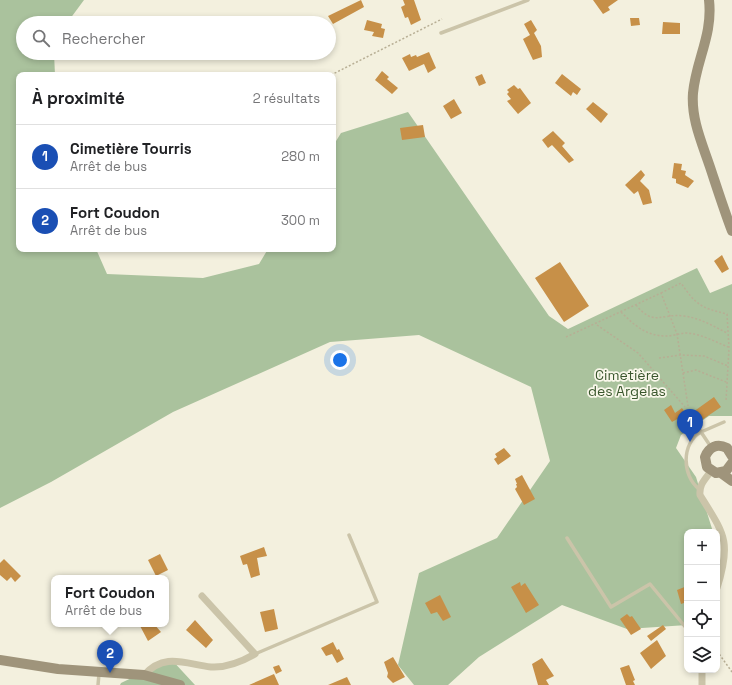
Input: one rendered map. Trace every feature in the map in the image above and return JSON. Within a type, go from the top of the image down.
[{"type":"street","points":[[709,0],[710,23],[695,77],[693,94],[694,110],[697,129],[732,231]]},
{"type":"street","points":[[732,455],[728,444],[711,448],[705,456],[705,462],[716,472],[732,481]]},
{"type":"street","points":[[720,581],[723,574],[727,545],[724,534],[700,495],[699,489],[701,483],[716,472],[730,468],[732,463]]},
{"type":"street","points":[[144,675],[150,668],[171,661],[180,661],[212,667],[229,666],[243,661],[255,654],[202,596]]},
{"type":"street","points":[[0,660],[58,669],[144,675],[180,685]]},
{"type":"street","points":[[702,673],[702,685]]},
{"type":"lane","points":[[441,33],[528,0]]},
{"type":"lane","points":[[689,412],[711,448]]},
{"type":"lane","points":[[699,489],[690,478],[686,465],[690,442],[695,435],[724,422]]},
{"type":"lane","points":[[255,654],[377,602],[349,534]]},
{"type":"lane","points":[[567,538],[611,608],[650,584],[684,624]]},
{"type":"lane","points":[[98,685],[100,673]]},
{"type":"path","points":[[336,72],[442,19]]},
{"type":"path","points":[[566,337],[681,283],[690,296],[704,309],[727,314],[728,366],[726,401]]},
{"type":"path","points":[[661,293],[672,317],[677,334],[689,412]]},
{"type":"path","points":[[636,305],[644,315],[657,318],[683,316],[701,320],[728,333]]},
{"type":"path","points":[[621,312],[633,324],[648,334],[666,336],[677,334],[695,335],[728,348]]},
{"type":"path","points":[[596,324],[638,354],[672,390],[689,412]]},
{"type":"path","points":[[659,358],[681,355],[704,356],[728,366]]},
{"type":"path","points":[[683,373],[696,370],[726,382]]},
{"type":"path","points":[[720,655],[732,672]]},
{"type":"green space","name":"Cimetière des Argelas","points":[[0,0],[84,0],[72,16],[16,16],[16,60],[54,60],[55,72],[16,72],[16,252],[97,252],[107,274],[203,278],[259,264],[266,252],[336,252],[336,141],[341,133],[408,112],[549,316],[568,329],[697,268],[710,293],[732,284],[732,416],[709,416],[681,435],[676,448],[696,477],[712,529],[684,529],[684,625],[627,629],[562,605],[479,657],[448,685],[414,685],[398,665],[419,573],[497,538],[550,461],[531,387],[419,335],[330,342],[173,412],[51,482],[0,508]]},
{"type":"green space","points":[[171,659],[195,685],[120,685],[121,683]]},
{"type":"building","points":[[361,0],[364,7],[336,22],[336,16],[328,16]]},
{"type":"building","points":[[403,0],[414,0],[421,20],[411,25],[408,17],[405,18],[401,7],[405,5]]},
{"type":"building","points":[[593,0],[618,0],[608,7],[610,10],[603,14]]},
{"type":"building","points":[[630,18],[639,18],[640,25],[631,26]]},
{"type":"building","points":[[367,20],[382,24],[381,28],[385,29],[383,38],[372,36],[374,32],[364,30]]},
{"type":"building","points":[[531,20],[537,30],[534,33],[541,46],[542,57],[533,60],[523,39],[530,35],[524,24]]},
{"type":"building","points":[[663,22],[680,23],[680,34],[662,34]]},
{"type":"building","points":[[429,52],[436,68],[428,73],[424,64],[409,71],[402,58],[410,54],[411,57],[416,55],[417,57]]},
{"type":"building","points":[[382,71],[389,77],[387,79],[398,88],[392,94],[375,80]]},
{"type":"building","points":[[482,74],[486,83],[479,86],[475,77]]},
{"type":"building","points":[[562,74],[581,89],[577,95],[573,92],[571,96],[555,83]]},
{"type":"building","points":[[514,85],[518,89],[520,88],[531,103],[518,114],[507,101],[511,99],[507,94],[509,92],[507,90]]},
{"type":"building","points":[[454,99],[462,113],[451,119],[443,106]]},
{"type":"building","points":[[593,102],[608,114],[601,123],[586,109]]},
{"type":"building","points":[[423,125],[425,137],[402,140],[400,128]]},
{"type":"building","points":[[553,131],[565,143],[562,146],[574,160],[569,163],[552,145],[548,148],[542,140]]},
{"type":"building","points":[[674,163],[682,164],[681,170],[686,171],[685,175],[694,181],[688,188],[676,183],[676,179],[672,178]]},
{"type":"building","points":[[641,170],[645,175],[640,181],[649,190],[652,203],[643,205],[638,191],[634,194],[625,185]]},
{"type":"building","points":[[722,255],[729,269],[722,273],[714,261]]},
{"type":"building","points":[[560,262],[589,306],[564,322],[535,278]]},
{"type":"building","points":[[714,397],[721,407],[699,422],[693,412]]},
{"type":"building","points":[[671,405],[675,413],[682,408],[686,414],[672,422],[664,410]]},
{"type":"building","points":[[688,417],[693,426],[688,429],[685,423]]},
{"type":"building","points":[[504,448],[511,456],[498,465],[494,459],[497,457],[495,454]]},
{"type":"building","points":[[522,475],[535,499],[524,505],[515,489],[517,484],[515,479]]},
{"type":"building","points":[[264,547],[267,556],[257,558],[260,575],[251,578],[247,564],[243,565],[240,556]]},
{"type":"building","points":[[160,554],[168,570],[156,575],[148,560]]},
{"type":"building","points":[[4,559],[21,576],[15,582],[11,577],[7,581],[0,575],[0,563]]},
{"type":"building","points":[[520,582],[521,586],[525,583],[539,605],[526,613],[511,587]]},
{"type":"building","points":[[684,587],[684,603],[681,604],[677,590]]},
{"type":"building","points":[[440,595],[451,617],[443,621],[437,612],[431,614],[425,603]]},
{"type":"building","points":[[274,609],[278,629],[265,632],[260,612]]},
{"type":"building","points":[[627,614],[630,617],[632,616],[641,629],[631,635],[620,619]]},
{"type":"building","points":[[195,620],[213,640],[206,648],[186,630]]},
{"type":"building","points":[[663,625],[666,629],[651,641],[647,636]]},
{"type":"building","points":[[141,627],[157,627],[161,632],[148,641]]},
{"type":"building","points":[[657,640],[666,656],[651,669],[640,653]]},
{"type":"building","points":[[333,642],[337,650],[339,649],[344,659],[337,663],[332,654],[326,656],[321,648]]},
{"type":"building","points":[[393,657],[405,677],[393,683],[387,677],[388,673],[384,662]]},
{"type":"building","points":[[542,658],[554,676],[546,680],[549,685],[538,685],[532,664]]},
{"type":"building","points":[[279,665],[282,671],[276,674],[273,667]]},
{"type":"building","points":[[629,665],[635,680],[633,681],[635,685],[626,685],[620,668]]},
{"type":"building","points":[[274,674],[279,685],[249,685]]},
{"type":"building","points":[[347,677],[351,685],[328,685]]},
{"type":"place","name":"Cimetière Tourris","points":[[690,442]]},
{"type":"place","name":"Fort Coudon","points":[[110,673]]}]
